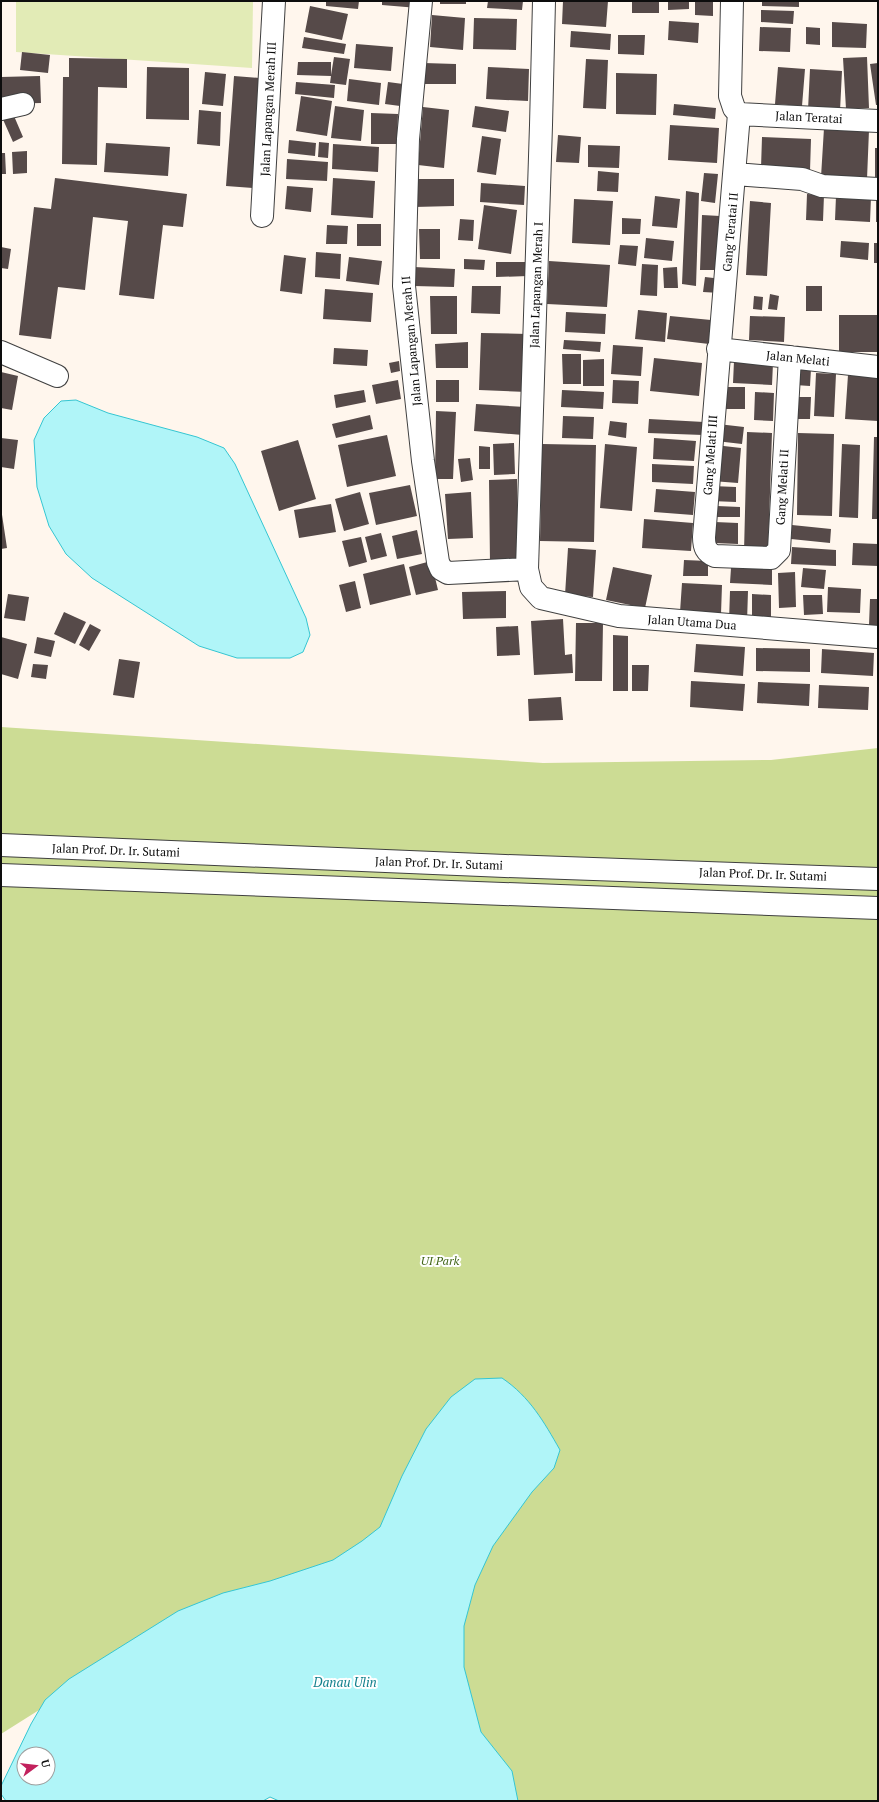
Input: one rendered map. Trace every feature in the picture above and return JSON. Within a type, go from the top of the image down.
[{"type":"street","name":"Jalan Lapangan Merah III","points":[[262,216],[274,1]]},
{"type":"street","name":"Jalan Lapangan Merah II","points":[[420,1],[408,139],[404,286],[423,461],[438,562],[441,569],[448,573],[527,569]]},
{"type":"street","name":"Jalan Lapangan Merah I","points":[[527,569],[542,125],[544,1]]},
{"type":"street","points":[[732,1],[730,96],[734,108],[739,114]]},
{"type":"street","points":[[1,109],[23,104]]},
{"type":"street","name":"Jalan Teratai","points":[[739,114],[878,121]]},
{"type":"street","name":"Gang Teratai II","points":[[718,349],[735,174],[739,114]]},
{"type":"street","points":[[735,174],[802,179],[822,186],[878,189]]},
{"type":"street","name":"Jalan Melati","points":[[718,349],[878,367]]},
{"type":"street","name":"Gang Melati III","points":[[715,556],[704,546],[704,537],[718,349]]},
{"type":"street","points":[[1,352],[57,376]]},
{"type":"street","name":"Gang Melati II","points":[[715,556],[771,558],[779,550],[790,357]]},
{"type":"street","name":"Jalan Utama Dua","points":[[527,569],[531,587],[541,598],[619,616],[878,637]]},
{"type":"street","name":"Jalan Prof. Dr. Ir. Sutami","points":[[1,846],[505,866],[878,878]]},
{"type":"street","points":[[1,875],[878,908]]},
{"type":"green space","points":[[16,1],[253,1],[252,68],[16,52]]},
{"type":"green space","name":"UI Park","points":[[1,727],[543,763],[771,760],[878,748],[878,1801],[475,1801],[196,1611],[1,1734]]},
{"type":"water","points":[[76,400],[108,413],[197,437],[224,448],[235,464],[306,618],[310,635],[303,652],[290,658],[237,658],[199,646],[92,578],[66,554],[49,526],[37,487],[34,440],[44,418],[61,401]]},
{"type":"water","name":"Danau Ulin","points":[[502,1378],[521,1393],[536,1411],[560,1450],[554,1468],[532,1492],[493,1546],[475,1585],[464,1626],[464,1667],[481,1732],[512,1771],[518,1801],[279,1801],[270,1797],[263,1801],[6,1801],[1,1794],[1,1786],[16,1755],[16,1786],[56,1786],[56,1746],[20,1746],[45,1700],[69,1679],[178,1611],[223,1593],[270,1581],[333,1560],[362,1541],[380,1527],[402,1476],[426,1429],[451,1397],[475,1379]]},
{"type":"building","points":[[326,1],[359,1],[358,9],[326,6]]},
{"type":"building","points":[[382,1],[419,1],[418,8],[382,5]]},
{"type":"building","points":[[440,1],[466,1],[466,4],[440,4]]},
{"type":"building","points":[[488,1],[523,1],[522,10],[487,8]]},
{"type":"building","points":[[563,1],[608,1],[606,27],[562,24]]},
{"type":"building","points":[[632,1],[659,1],[659,13],[632,13]]},
{"type":"building","points":[[668,1],[689,1],[689,9],[668,10]]},
{"type":"building","points":[[695,1],[713,1],[713,16],[695,15]]},
{"type":"building","points":[[762,1],[799,1],[799,7],[762,6]]},
{"type":"building","points":[[310,6],[348,14],[342,40],[305,32]]},
{"type":"building","points":[[761,10],[794,11],[793,24],[761,22]]},
{"type":"building","points":[[432,15],[465,18],[463,50],[430,47]]},
{"type":"building","points":[[474,18],[517,19],[516,50],[473,49]]},
{"type":"building","points":[[669,21],[699,23],[698,43],[668,40]]},
{"type":"building","points":[[832,22],[867,24],[866,48],[832,47]]},
{"type":"building","points":[[760,27],[791,28],[790,52],[759,51]]},
{"type":"building","points":[[806,27],[820,28],[820,45],[806,44]]},
{"type":"building","points":[[571,31],[611,34],[610,50],[570,47]]},
{"type":"building","points":[[618,35],[645,35],[644,55],[618,54]]},
{"type":"building","points":[[304,37],[346,44],[344,54],[302,48]]},
{"type":"building","points":[[356,44],[393,47],[391,71],[354,68]]},
{"type":"building","points":[[22,52],[50,55],[48,73],[20,70]]},
{"type":"building","points":[[334,57],[350,59],[346,85],[330,83],[331,76],[297,75],[298,62],[331,62],[331,75]]},
{"type":"building","points":[[867,57],[869,108],[846,109],[843,58]]},
{"type":"building","points":[[69,58],[127,59],[127,88],[98,87],[97,165],[62,164],[63,77],[69,77]]},
{"type":"building","points":[[586,59],[608,60],[606,109],[583,108]]},
{"type":"building","points":[[424,63],[456,64],[456,84],[424,84]]},
{"type":"building","points":[[878,63],[878,105],[876,105],[870,64]]},
{"type":"building","points":[[147,67],[189,68],[189,120],[146,119]]},
{"type":"building","points":[[488,67],[529,69],[528,101],[486,99]]},
{"type":"building","points":[[778,67],[805,69],[802,106],[775,104]]},
{"type":"building","points":[[810,69],[842,71],[840,111],[808,110]]},
{"type":"building","points":[[205,72],[226,74],[223,106],[202,104]]},
{"type":"building","points":[[616,73],[657,74],[656,115],[616,114]]},
{"type":"building","points":[[40,76],[41,103],[1,104],[1,77]]},
{"type":"building","points":[[234,76],[260,78],[253,188],[226,186]]},
{"type":"building","points":[[349,79],[381,83],[379,105],[347,101]]},
{"type":"building","points":[[296,82],[335,85],[334,98],[295,94]]},
{"type":"building","points":[[388,82],[403,84],[400,106],[385,104]]},
{"type":"building","points":[[301,96],[332,101],[327,136],[296,131]]},
{"type":"building","points":[[674,104],[716,108],[715,119],[673,115]]},
{"type":"building","points":[[335,106],[364,110],[361,141],[331,138]]},
{"type":"building","points":[[475,106],[509,111],[506,132],[472,127]]},
{"type":"building","points":[[423,107],[449,110],[444,168],[418,165]]},
{"type":"building","points":[[11,109],[23,137],[13,142],[1,115]]},
{"type":"building","points":[[199,110],[221,112],[220,146],[197,144]]},
{"type":"building","points":[[371,113],[398,114],[397,144],[371,144]]},
{"type":"building","points":[[670,125],[719,128],[717,163],[668,160]]},
{"type":"building","points":[[824,128],[869,130],[867,179],[821,177]]},
{"type":"building","points":[[558,135],[581,137],[579,163],[556,162]]},
{"type":"building","points":[[482,136],[501,139],[496,175],[477,172]]},
{"type":"building","points":[[762,137],[811,139],[810,171],[761,168]]},
{"type":"building","points":[[289,140],[316,143],[315,156],[288,153]]},
{"type":"building","points":[[319,142],[329,143],[328,158],[318,157]]},
{"type":"building","points":[[106,143],[170,147],[168,176],[104,172]]},
{"type":"building","points":[[333,144],[379,147],[378,172],[332,169]]},
{"type":"building","points":[[588,145],[620,146],[619,168],[588,167]]},
{"type":"building","points":[[875,148],[878,148],[878,182],[875,182]]},
{"type":"building","points":[[27,151],[27,173],[13,174],[12,152]]},
{"type":"building","points":[[1,153],[5,153],[6,174],[1,174]]},
{"type":"building","points":[[287,159],[328,162],[327,181],[286,179]]},
{"type":"building","points":[[598,171],[619,173],[618,192],[597,191]]},
{"type":"building","points":[[704,173],[718,174],[715,203],[701,201]]},
{"type":"building","points":[[55,178],[187,194],[183,227],[163,225],[154,299],[119,295],[128,221],[93,217],[85,290],[58,287],[51,339],[19,335],[34,207],[51,209]]},
{"type":"building","points":[[333,178],[375,181],[373,218],[331,215]]},
{"type":"building","points":[[414,179],[454,179],[454,206],[414,207]]},
{"type":"building","points":[[481,183],[525,186],[524,205],[480,202]]},
{"type":"building","points":[[287,186],[313,188],[311,212],[285,209]]},
{"type":"building","points":[[686,191],[699,193],[696,286],[682,284]]},
{"type":"building","points":[[807,194],[824,195],[823,221],[806,220]]},
{"type":"building","points":[[655,196],[680,199],[677,228],[652,226]]},
{"type":"building","points":[[836,196],[871,197],[870,222],[835,220]]},
{"type":"building","points":[[876,198],[878,198],[878,222],[876,222]]},
{"type":"building","points":[[574,199],[613,201],[610,245],[572,243]]},
{"type":"building","points":[[750,201],[771,203],[767,276],[746,275]]},
{"type":"building","points":[[484,205],[517,210],[511,254],[478,249]]},
{"type":"building","points":[[702,215],[720,216],[718,270],[700,270]]},
{"type":"building","points":[[622,218],[641,219],[640,234],[622,234]]},
{"type":"building","points":[[460,219],[474,220],[473,241],[458,240]]},
{"type":"building","points":[[357,224],[381,224],[381,246],[357,246]]},
{"type":"building","points":[[327,225],[348,226],[347,244],[326,244]]},
{"type":"building","points":[[419,229],[440,229],[440,259],[420,259]]},
{"type":"building","points":[[646,238],[674,241],[672,261],[644,258]]},
{"type":"building","points":[[841,241],[869,243],[868,260],[840,257]]},
{"type":"building","points":[[874,243],[878,243],[878,263],[874,263]]},
{"type":"building","points":[[620,245],[638,246],[636,266],[618,264]]},
{"type":"building","points":[[1,247],[11,249],[8,269],[1,268]]},
{"type":"building","points":[[316,252],[341,254],[340,279],[315,277]]},
{"type":"building","points":[[284,255],[306,258],[302,294],[280,291]]},
{"type":"building","points":[[349,257],[382,261],[379,285],[346,281]]},
{"type":"building","points":[[464,259],[485,260],[484,270],[464,269]]},
{"type":"building","points":[[549,261],[610,265],[607,307],[547,304]]},
{"type":"building","points":[[496,262],[528,262],[528,276],[496,277]]},
{"type":"building","points":[[642,264],[658,265],[657,296],[640,295]]},
{"type":"building","points":[[414,267],[455,269],[454,287],[414,286]]},
{"type":"building","points":[[677,267],[678,288],[664,288],[663,268]]},
{"type":"building","points":[[705,277],[722,279],[720,293],[703,292]]},
{"type":"building","points":[[472,286],[501,286],[500,314],[471,313]]},
{"type":"building","points":[[806,286],[822,286],[822,311],[806,311]]},
{"type":"building","points":[[325,289],[373,293],[371,322],[323,319]]},
{"type":"building","points":[[770,294],[779,296],[777,310],[768,309]]},
{"type":"building","points":[[430,296],[457,296],[457,334],[431,334]]},
{"type":"building","points":[[754,296],[763,297],[762,310],[753,309]]},
{"type":"building","points":[[638,310],[667,313],[665,342],[635,339]]},
{"type":"building","points":[[566,312],[606,314],[605,334],[565,332]]},
{"type":"building","points":[[839,315],[878,315],[878,352],[839,352]]},
{"type":"building","points":[[670,316],[711,320],[709,344],[667,339]]},
{"type":"building","points":[[750,316],[785,317],[784,342],[749,340]]},
{"type":"building","points":[[481,333],[528,334],[527,392],[479,390]]},
{"type":"building","points":[[564,340],[601,342],[600,352],[563,349]]},
{"type":"building","points":[[468,342],[468,368],[436,368],[435,344]]},
{"type":"building","points":[[613,345],[643,347],[641,376],[611,374]]},
{"type":"building","points":[[334,348],[368,350],[367,366],[333,364]]},
{"type":"building","points":[[562,354],[581,354],[581,384],[563,384]]},
{"type":"building","points":[[654,358],[702,363],[699,396],[650,391]]},
{"type":"building","points":[[604,359],[604,386],[583,386],[583,360]]},
{"type":"building","points":[[399,361],[400,371],[391,373],[389,363]]},
{"type":"building","points":[[734,361],[773,363],[772,385],[733,383]]},
{"type":"building","points":[[796,368],[811,369],[810,386],[795,385]]},
{"type":"building","points":[[1,372],[18,376],[12,410],[1,408]]},
{"type":"building","points":[[816,373],[836,374],[834,417],[814,416]]},
{"type":"building","points":[[848,375],[878,377],[878,421],[845,419]]},
{"type":"building","points":[[398,380],[401,399],[376,404],[372,385]]},
{"type":"building","points":[[436,380],[459,380],[459,402],[436,402]]},
{"type":"building","points":[[613,380],[639,381],[638,404],[612,403]]},
{"type":"building","points":[[722,387],[745,387],[745,409],[722,409]]},
{"type":"building","points":[[364,390],[366,402],[336,408],[334,395]]},
{"type":"building","points":[[562,390],[604,392],[603,409],[561,407]]},
{"type":"building","points":[[755,392],[774,393],[773,421],[754,420]]},
{"type":"building","points":[[798,397],[811,397],[810,419],[797,419]]},
{"type":"building","points":[[476,404],[525,407],[523,435],[474,431]]},
{"type":"building","points":[[436,411],[456,412],[453,479],[435,479]]},
{"type":"building","points":[[370,415],[373,429],[336,438],[332,424]]},
{"type":"building","points":[[563,416],[594,417],[593,439],[562,438]]},
{"type":"building","points":[[649,419],[704,422],[703,435],[648,433]]},
{"type":"building","points":[[610,421],[627,423],[626,438],[608,435]]},
{"type":"building","points":[[718,424],[744,427],[742,444],[716,441]]},
{"type":"building","points":[[747,432],[772,433],[768,553],[744,552]]},
{"type":"building","points":[[798,433],[834,434],[832,516],[797,515]]},
{"type":"building","points":[[387,435],[396,476],[347,487],[338,445]]},
{"type":"building","points":[[874,437],[878,437],[878,519],[872,519]]},
{"type":"building","points":[[1,438],[18,440],[14,469],[1,467]]},
{"type":"building","points":[[654,438],[696,441],[694,461],[653,459]]},
{"type":"building","points":[[298,440],[316,499],[279,511],[261,451]]},
{"type":"building","points":[[514,443],[515,474],[494,475],[493,444]]},
{"type":"building","points":[[542,444],[596,445],[594,542],[540,541]]},
{"type":"building","points":[[605,444],[637,447],[632,511],[600,508]]},
{"type":"building","points":[[842,444],[860,445],[858,518],[839,517]]},
{"type":"building","points":[[715,445],[741,448],[738,483],[712,481]]},
{"type":"building","points":[[479,446],[490,447],[490,469],[479,469]]},
{"type":"building","points":[[470,458],[473,480],[461,482],[458,459]]},
{"type":"building","points":[[652,464],[694,466],[693,484],[652,482]]},
{"type":"building","points":[[517,479],[518,563],[490,563],[489,480]]},
{"type":"building","points":[[410,485],[417,516],[376,525],[369,493]]},
{"type":"building","points":[[712,486],[736,487],[736,502],[711,501]]},
{"type":"building","points":[[656,489],[695,492],[693,515],[654,512]]},
{"type":"building","points":[[360,492],[369,524],[344,531],[335,499]]},
{"type":"building","points":[[471,492],[473,538],[448,539],[445,494]]},
{"type":"building","points":[[331,504],[336,532],[299,538],[294,510]]},
{"type":"building","points":[[717,506],[740,507],[740,517],[716,517]]},
{"type":"building","points":[[1,508],[7,548],[1,549]]},
{"type":"building","points":[[644,519],[693,523],[691,551],[642,548]]},
{"type":"building","points":[[715,522],[738,523],[738,544],[714,543]]},
{"type":"building","points":[[792,525],[831,529],[830,543],[791,539]]},
{"type":"building","points":[[417,530],[422,554],[397,559],[392,536]]},
{"type":"building","points":[[381,533],[387,556],[371,560],[365,537]]},
{"type":"building","points":[[361,537],[367,562],[349,567],[342,541]]},
{"type":"building","points":[[853,543],[878,544],[878,566],[852,565]]},
{"type":"building","points":[[792,547],[836,550],[836,566],[791,564]]},
{"type":"building","points":[[568,548],[596,550],[593,597],[565,595]]},
{"type":"building","points":[[684,560],[708,561],[708,576],[683,576]]},
{"type":"building","points":[[431,561],[438,590],[416,595],[409,567]]},
{"type":"building","points":[[404,564],[411,595],[370,605],[363,574]]},
{"type":"building","points":[[613,567],[652,575],[645,608],[606,600]]},
{"type":"building","points":[[731,568],[772,569],[772,585],[730,583]]},
{"type":"building","points":[[803,568],[826,570],[824,589],[801,587]]},
{"type":"building","points":[[795,572],[796,607],[779,608],[778,573]]},
{"type":"building","points":[[355,581],[361,608],[346,612],[339,585]]},
{"type":"building","points":[[682,583],[722,585],[721,614],[680,612]]},
{"type":"building","points":[[828,587],[861,589],[860,613],[827,612]]},
{"type":"building","points":[[506,591],[506,618],[463,619],[462,592]]},
{"type":"building","points":[[730,591],[748,591],[747,622],[729,621]]},
{"type":"building","points":[[8,594],[29,597],[25,621],[4,618]]},
{"type":"building","points":[[752,594],[771,595],[771,621],[752,621]]},
{"type":"building","points":[[803,595],[822,595],[823,614],[804,615]]},
{"type":"building","points":[[870,599],[878,599],[878,625],[869,625]]},
{"type":"building","points":[[64,612],[86,622],[75,644],[54,634]]},
{"type":"building","points":[[563,619],[565,655],[572,654],[573,673],[534,675],[531,621]]},
{"type":"building","points":[[576,623],[603,623],[602,681],[575,681]]},
{"type":"building","points":[[90,624],[101,630],[89,651],[79,645]]},
{"type":"building","points":[[518,626],[520,655],[497,656],[496,627]]},
{"type":"building","points":[[613,635],[628,636],[628,691],[613,691]]},
{"type":"building","points":[[1,637],[27,644],[18,679],[1,674]]},
{"type":"building","points":[[37,637],[55,641],[51,657],[34,653]]},
{"type":"building","points":[[696,644],[745,647],[743,676],[694,672]]},
{"type":"building","points":[[756,648],[810,649],[810,672],[756,671]]},
{"type":"building","points":[[822,649],[874,653],[873,676],[821,673]]},
{"type":"building","points":[[119,659],[140,662],[134,698],[113,695]]},
{"type":"building","points":[[33,664],[48,665],[46,679],[31,677]]},
{"type":"building","points":[[632,665],[649,665],[648,691],[632,691]]},
{"type":"building","points":[[691,681],[745,684],[743,711],[690,707]]},
{"type":"building","points":[[758,682],[810,684],[809,706],[757,703]]},
{"type":"building","points":[[819,685],[869,687],[868,710],[818,708]]},
{"type":"building","points":[[561,697],[563,720],[529,721],[528,699]]}]
